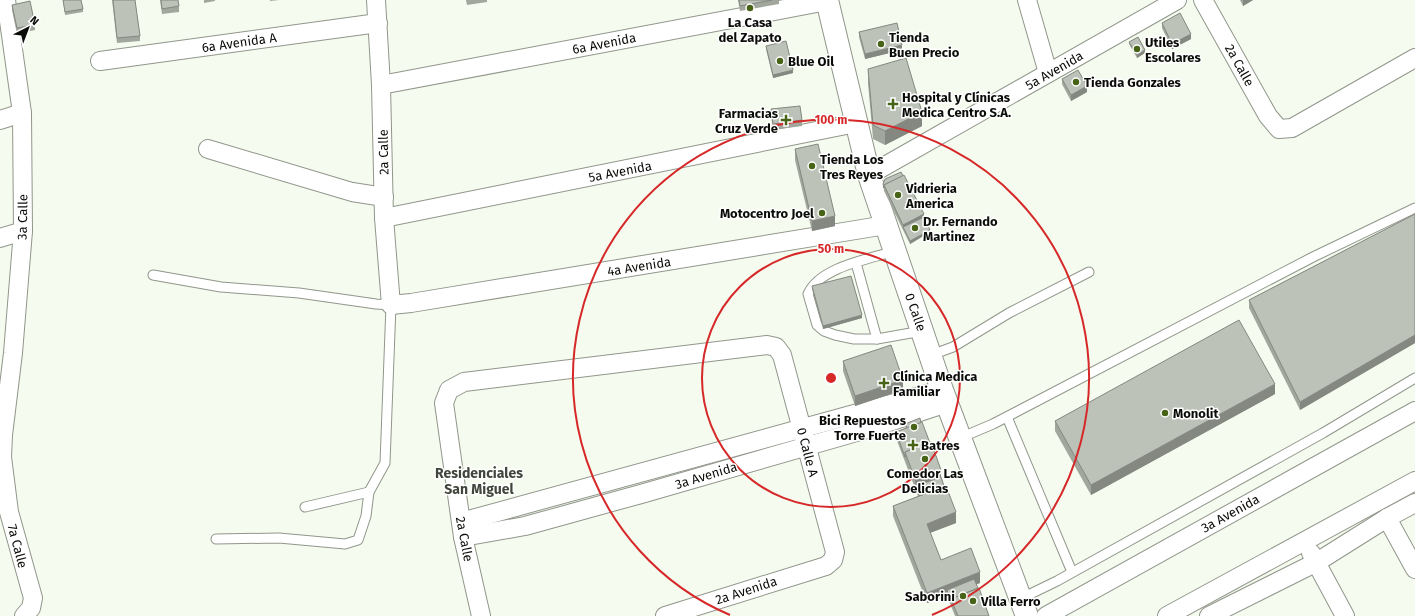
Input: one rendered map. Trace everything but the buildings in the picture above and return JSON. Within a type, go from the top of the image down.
[{"type":"main road","name":"0 Calle","points":[[827,1],[869,175],[944,397],[1024,607]]},
{"type":"street","name":"3a Calle","points":[[1,436],[7,355],[23,231],[22,113],[6,0]]},
{"type":"street","name":"2a Calle","points":[[376,0],[381,85],[384,218],[391,305]]},
{"type":"street","points":[[1027,0],[1048,73]]},
{"type":"street","name":"5a Avenida","points":[[869,175],[1177,0]]},
{"type":"street","name":"2a Calle","points":[[1203,0],[1268,116],[1279,129],[1292,128],[1415,58]]},
{"type":"street","name":"6a Avenida","points":[[381,85],[827,1]]},
{"type":"street","name":"6a Avenida A","points":[[100,62],[378,23]]},
{"type":"street","points":[[0,120],[22,113]]},
{"type":"street","name":"5a Avenida","points":[[384,218],[856,122]]},
{"type":"street","points":[[208,149],[352,192],[384,197]]},
{"type":"street","name":"4a Avenida","points":[[391,305],[418,302],[886,224]]},
{"type":"street","points":[[0,238],[23,231]]},
{"type":"street","name":"0 Calle A","points":[[449,390],[464,382],[767,345],[776,347],[782,355],[835,552],[833,560],[826,566]]},
{"type":"street","name":"2a Calle","points":[[449,390],[444,403],[462,529],[480,616]]},
{"type":"street","name":"3a Avenida","points":[[462,529],[525,526],[641,494],[804,438],[944,397]]},
{"type":"street","name":"3a Avenida","points":[[1046,616],[1415,411]]},
{"type":"street","name":"7a Calle","points":[[1,436],[5,514],[33,598],[28,612]]},
{"type":"street","name":"3a Avenida","points":[[462,529],[635,475],[804,438]]},
{"type":"street","points":[[635,475],[641,494]]},
{"type":"street","points":[[1167,616],[1415,481]]},
{"type":"street","points":[[1218,614],[1317,562],[1387,518],[1415,503]]},
{"type":"street","points":[[1387,518],[1415,569]]},
{"type":"street","points":[[1304,542],[1317,562],[1345,616]]},
{"type":"street","name":"2a Avenida","points":[[665,616],[826,566]]},
{"type":"lane","points":[[960,438],[1007,417],[1313,257],[1415,208]]},
{"type":"lane","points":[[895,251],[830,272],[820,278],[812,286],[808,294],[817,325],[824,331],[854,339],[877,340],[922,331]]},
{"type":"lane","points":[[856,263],[877,340]]},
{"type":"lane","points":[[931,355],[953,348],[1010,313],[1089,272]]},
{"type":"lane","points":[[153,275],[222,287],[299,292],[391,305],[385,464],[369,492],[366,516],[358,540],[345,544],[279,538],[216,539]]},
{"type":"lane","points":[[1024,607],[1072,572],[1324,433],[1415,378]]},
{"type":"lane","points":[[1007,417],[1072,572]]},
{"type":"lane","points":[[305,507],[369,492]]},
{"type":"place","name":"La Casa del Zapato","points":[[750,8]]},
{"type":"place","name":"Tienda Buen Precio","points":[[881,44]]},
{"type":"place","name":"Utiles Escolares","points":[[1137,49]]},
{"type":"place","name":"Blue Oil","points":[[780,61]]},
{"type":"place","name":"Tienda Gonzales","points":[[1076,82]]},
{"type":"place","name":"Hospital y Clínicas Medica Centro S.A.","points":[[893,104]]},
{"type":"place","name":"Farmacias Cruz Verde","points":[[786,120]]},
{"type":"place","name":"Tienda Los Tres Reyes","points":[[812,166]]},
{"type":"place","name":"Vidrieria America","points":[[898,195]]},
{"type":"place","name":"Motocentro Joel","points":[[822,213]]},
{"type":"place","name":"Dr. Fernando Martinez","points":[[915,228]]},
{"type":"place","name":"Clínica Medica Familiar","points":[[884,383]]},
{"type":"place","name":"Monolit","points":[[1165,413]]},
{"type":"place","name":"Bici Repuestos Torre Fuerte","points":[[914,427]]},
{"type":"place","name":"Batres","points":[[913,445]]},
{"type":"place","name":"Comedor Las Delicias","points":[[925,459]]},
{"type":"place","name":"Saborini","points":[[963,596]]},
{"type":"place","name":"Villa Ferro","points":[[973,601]]},
{"type":"district","name":"Residenciales San Miguel","points":[[479,482]]}]
